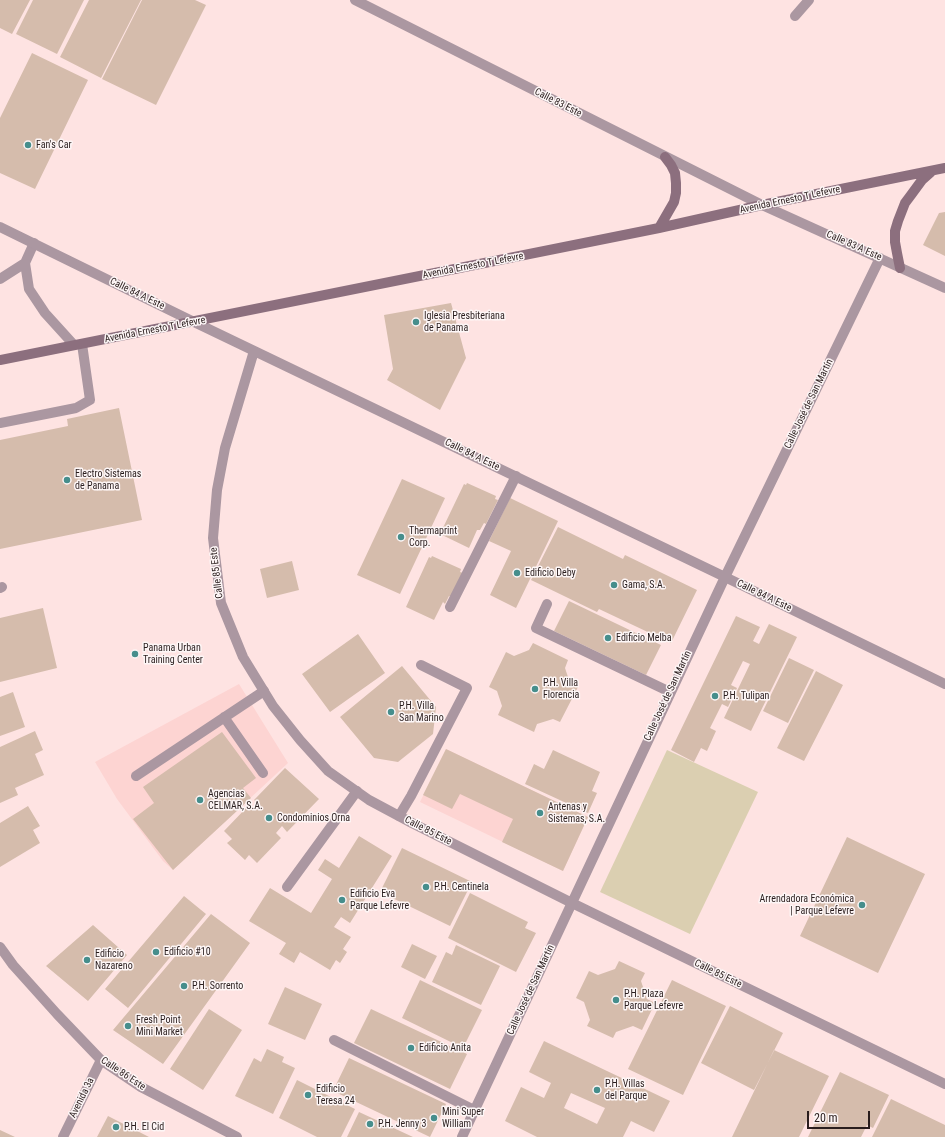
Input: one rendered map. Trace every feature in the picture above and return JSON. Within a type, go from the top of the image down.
[{"type":"main road","points":[[659,228],[674,202],[676,193],[675,173],[665,157]]},
{"type":"main road","name":"Avenida Ernesto T Lefevre","points":[[0,360],[659,228],[762,205],[945,168]]},
{"type":"main road","points":[[900,268],[895,231],[898,221],[903,208],[911,195],[922,180],[933,171]]},
{"type":"street","name":"Calle 83 Este","points":[[355,0],[762,205]]},
{"type":"street","points":[[795,16],[809,0]]},
{"type":"street","name":"Calle 83 A Este","points":[[762,205],[945,288]]},
{"type":"street","name":"Calle 84 A Este","points":[[0,227],[945,684]]},
{"type":"street","points":[[0,279],[25,262],[34,243]]},
{"type":"street","name":"Calle José de San Martín","points":[[462,1137],[670,692],[880,258]]},
{"type":"street","points":[[0,423],[76,408],[90,400],[78,344],[44,314],[29,289],[25,262]]},
{"type":"street","name":"Calle 85 Este","points":[[254,351],[225,448],[217,490],[213,538],[221,603],[243,657],[273,706],[300,740],[328,771],[369,800],[398,816],[572,903],[945,1084]]},
{"type":"street","points":[[450,607],[516,476]]},
{"type":"street","points":[[547,604],[536,628],[670,692]]},
{"type":"street","points":[[398,816],[411,796],[467,688],[421,665]]},
{"type":"street","points":[[136,776],[264,691]]},
{"type":"street","points":[[224,717],[263,773]]},
{"type":"street","points":[[287,887],[357,791]]},
{"type":"street","name":"Calle 86 Este","points":[[0,946],[18,971],[101,1060],[141,1087],[237,1137]]},
{"type":"street","points":[[334,1040],[474,1110]]},
{"type":"street","name":"Avenida 3a","points":[[63,1137],[101,1060]]},
{"type":"shaded area","points":[[239,684],[288,763],[173,870],[163,861],[117,799],[95,762]]},
{"type":"shaded area","name":"Antenas y Sistemas, S.A.","points":[[446,749],[588,817],[563,871],[420,802]]},
{"type":"shaded area","points":[[667,750],[758,792],[690,934],[600,892]]},
{"type":"building","points":[[0,0],[30,0],[12,34],[0,28]]},
{"type":"building","points":[[33,0],[84,0],[57,54],[16,34]]},
{"type":"building","points":[[89,0],[141,0],[101,78],[60,57]]},
{"type":"building","points":[[142,0],[195,0],[206,5],[156,105],[102,79]]},
{"type":"building","name":"Fan's Car","points":[[32,53],[88,80],[35,189],[0,173],[0,118]]},
{"type":"building","points":[[945,212],[945,256],[923,245],[939,213]]},
{"type":"building","points":[[451,303],[466,358],[440,410],[387,380],[393,369],[384,315]]},
{"type":"building","name":"Electro Sistemas de Panama","points":[[119,408],[142,520],[0,549],[0,440],[68,426],[67,419]]},
{"type":"building","name":"Thermaprint Corp.","points":[[402,479],[445,498],[400,594],[357,575]]},
{"type":"building","points":[[467,483],[496,496],[495,499],[498,500],[486,524],[484,523],[480,530],[477,530],[469,548],[440,534],[464,484],[466,485]]},
{"type":"building","name":"Edificio Deby","points":[[510,498],[558,521],[516,608],[490,595],[511,551],[489,541]]},
{"type":"building","name":"Gama, S.A.","points":[[558,527],[623,559],[625,555],[697,590],[671,643],[599,609],[597,612],[531,580]]},
{"type":"building","points":[[432,556],[461,569],[460,572],[463,573],[451,597],[449,596],[445,604],[443,602],[434,620],[406,607],[429,557],[431,558]]},
{"type":"building","points":[[292,561],[299,590],[267,598],[260,569]]},
{"type":"building","name":"Edificio Melba","points":[[569,601],[661,645],[646,675],[554,631]]},
{"type":"building","points":[[43,608],[57,668],[0,682],[0,618]]},
{"type":"building","points":[[736,616],[760,627],[753,641],[759,644],[769,624],[797,637],[751,731],[724,718],[750,664],[743,661],[731,685],[737,688],[728,707],[722,704],[710,728],[716,731],[707,751],[701,748],[694,762],[671,750]]},
{"type":"building","points":[[358,634],[385,673],[330,712],[302,674]]},
{"type":"building","name":"P.H. Villa Florencia","points":[[533,643],[568,660],[565,668],[570,683],[578,687],[560,722],[553,719],[537,724],[534,732],[498,715],[502,706],[497,691],[489,687],[506,652],[514,656],[529,650]]},
{"type":"building","points":[[789,658],[814,670],[788,723],[763,711]]},
{"type":"building","name":"P.H. Villa San Marino","points":[[402,666],[436,707],[433,734],[398,762],[374,758],[340,717]]},
{"type":"building","points":[[816,671],[843,685],[804,761],[777,748]]},
{"type":"building","points":[[13,692],[25,727],[0,736],[0,697]]},
{"type":"building","points":[[35,731],[43,750],[35,754],[44,775],[15,788],[18,795],[0,803],[0,747]]},
{"type":"building","name":"Agencias CELMAR, S.A.","points":[[222,732],[256,778],[243,788],[251,798],[173,870],[133,819],[154,803],[143,787]]},
{"type":"building","name":"Antenas y Sistemas, S.A.","points":[[446,749],[588,817],[563,871],[502,842],[513,819],[460,794],[452,809],[423,795]]},
{"type":"building","points":[[553,750],[600,772],[592,791],[597,793],[588,813],[525,784],[534,764],[544,769]]},
{"type":"building","name":"Condominios Orna","points":[[285,768],[319,799],[287,832],[282,826],[276,833],[281,838],[257,863],[249,855],[245,860],[227,843],[232,839],[224,831],[248,806],[252,810],[258,803],[254,800]]},
{"type":"building","points":[[28,806],[40,826],[33,830],[40,843],[0,867],[0,823]]},
{"type":"building","name":"Edificio Eva Parque Lefevre","points":[[359,836],[392,856],[350,923],[341,917],[334,927],[351,937],[343,949],[347,952],[340,963],[336,960],[330,970],[300,952],[294,963],[279,954],[286,943],[249,921],[270,888],[311,913],[332,879],[318,870],[325,859],[339,868]]},
{"type":"building","name":"Arrendadora Económica | Parque Lefevre","points":[[847,837],[925,874],[878,973],[800,936]]},
{"type":"building","name":"P.H. Centinela","points":[[402,848],[472,882],[450,926],[380,892]]},
{"type":"building","points":[[470,893],[528,922],[525,928],[536,933],[516,972],[448,938]]},
{"type":"building","name":"Edificio #10","points":[[184,896],[206,914],[128,1008],[105,989]]},
{"type":"building","name":"P.H. Sorrento","points":[[211,914],[250,943],[163,1064],[113,1030]]},
{"type":"building","name":"Edificio Nazareno","points":[[93,925],[127,955],[88,1001],[46,966]]},
{"type":"building","points":[[412,944],[437,956],[425,979],[401,967]]},
{"type":"building","points":[[456,945],[500,966],[481,1005],[432,982],[446,952],[452,955]]},
{"type":"building","name":"P.H. Plaza Parque Lefevre","points":[[619,961],[645,973],[641,981],[647,999],[655,1003],[642,1030],[633,1026],[616,1032],[613,1038],[587,1026],[590,1020],[584,1002],[576,998],[589,971],[598,975],[615,969]]},
{"type":"building","points":[[420,980],[482,1010],[463,1048],[402,1018]]},
{"type":"building","points":[[672,980],[726,1006],[683,1095],[628,1069]]},
{"type":"building","points":[[285,987],[322,1004],[305,1040],[268,1024]]},
{"type":"building","points":[[730,1006],[783,1033],[754,1090],[701,1063]]},
{"type":"building","points":[[209,1009],[242,1030],[203,1090],[170,1069]]},
{"type":"building","name":"Edificio Anita","points":[[371,1009],[467,1054],[450,1089],[354,1043]]},
{"type":"building","name":"P.H. Villas del Parque","points":[[544,1041],[670,1101],[654,1132],[631,1121],[623,1137],[537,1137],[505,1121],[521,1087],[544,1098],[551,1083],[529,1072]],"holes":[[[571,1093],[605,1108],[597,1124],[564,1108]]]},
{"type":"building","points":[[267,1049],[284,1057],[282,1062],[295,1068],[273,1114],[235,1096],[254,1058],[261,1062]]},
{"type":"building","points":[[774,1050],[829,1076],[799,1137],[732,1137]]},
{"type":"building","points":[[349,1058],[446,1104],[430,1137],[333,1091]]},
{"type":"building","points":[[840,1072],[889,1095],[873,1128],[867,1125],[861,1137],[808,1137]]},
{"type":"building","name":"Edificio Teresa 24","points":[[297,1080],[355,1109],[341,1137],[317,1137],[279,1118]]},
{"type":"building","points":[[891,1099],[945,1125],[945,1137],[872,1137]]},
{"type":"building","name":"P.H. Jenny 3","points":[[359,1112],[413,1137],[347,1137]]},
{"type":"building","name":"P.H. El Cid","points":[[108,1116],[149,1137],[97,1137]]},
{"type":"building","points":[[0,1130],[15,1137],[0,1137]]},
{"type":"place","name":"Fan's Car","points":[[28,145]]},
{"type":"place","name":"Iglesia Presbiteriana de Panama","points":[[416,322]]},
{"type":"place","name":"Electro Sistemas de Panama","points":[[67,480]]},
{"type":"place","name":"Thermaprint Corp.","points":[[401,537]]},
{"type":"place","name":"Edificio Deby","points":[[517,573]]},
{"type":"place","name":"Gama, S.A.","points":[[614,585]]},
{"type":"place","name":"Edificio Melba","points":[[608,638]]},
{"type":"place","name":"Panama Urban Training Center","points":[[135,654]]},
{"type":"place","name":"P.H. Villa Florencia","points":[[535,689]]},
{"type":"place","name":"P.H. Tulipan","points":[[715,696]]},
{"type":"place","name":"P.H. Villa San Marino","points":[[391,712]]},
{"type":"place","name":"Agencias CELMAR, S.A.","points":[[200,800]]},
{"type":"place","name":"Antenas y Sistemas, S.A.","points":[[540,813]]},
{"type":"place","name":"Condominios Orna","points":[[269,818]]},
{"type":"place","name":"P.H. Centinela","points":[[426,887]]},
{"type":"place","name":"Edificio Eva Parque Lefevre","points":[[342,900]]},
{"type":"place","name":"Arrendadora Económica | Parque Lefevre","points":[[862,905]]},
{"type":"place","name":"Edificio #10","points":[[156,952]]},
{"type":"place","name":"Edificio Nazareno","points":[[87,960]]},
{"type":"place","name":"P.H. Sorrento","points":[[184,986]]},
{"type":"place","name":"P.H. Plaza Parque Lefevre","points":[[616,1000]]},
{"type":"place","name":"Fresh Point Mini Market","points":[[128,1026]]},
{"type":"place","name":"Edificio Anita","points":[[411,1048]]},
{"type":"place","name":"P.H. Villas del Parque","points":[[597,1090]]},
{"type":"place","name":"Edificio Teresa 24","points":[[308,1095]]},
{"type":"place","name":"Mini Super William","points":[[434,1118]]},
{"type":"place","name":"P.H. Jenny 3","points":[[370,1124]]},
{"type":"place","name":"P.H. El Cid","points":[[116,1127]]}]
